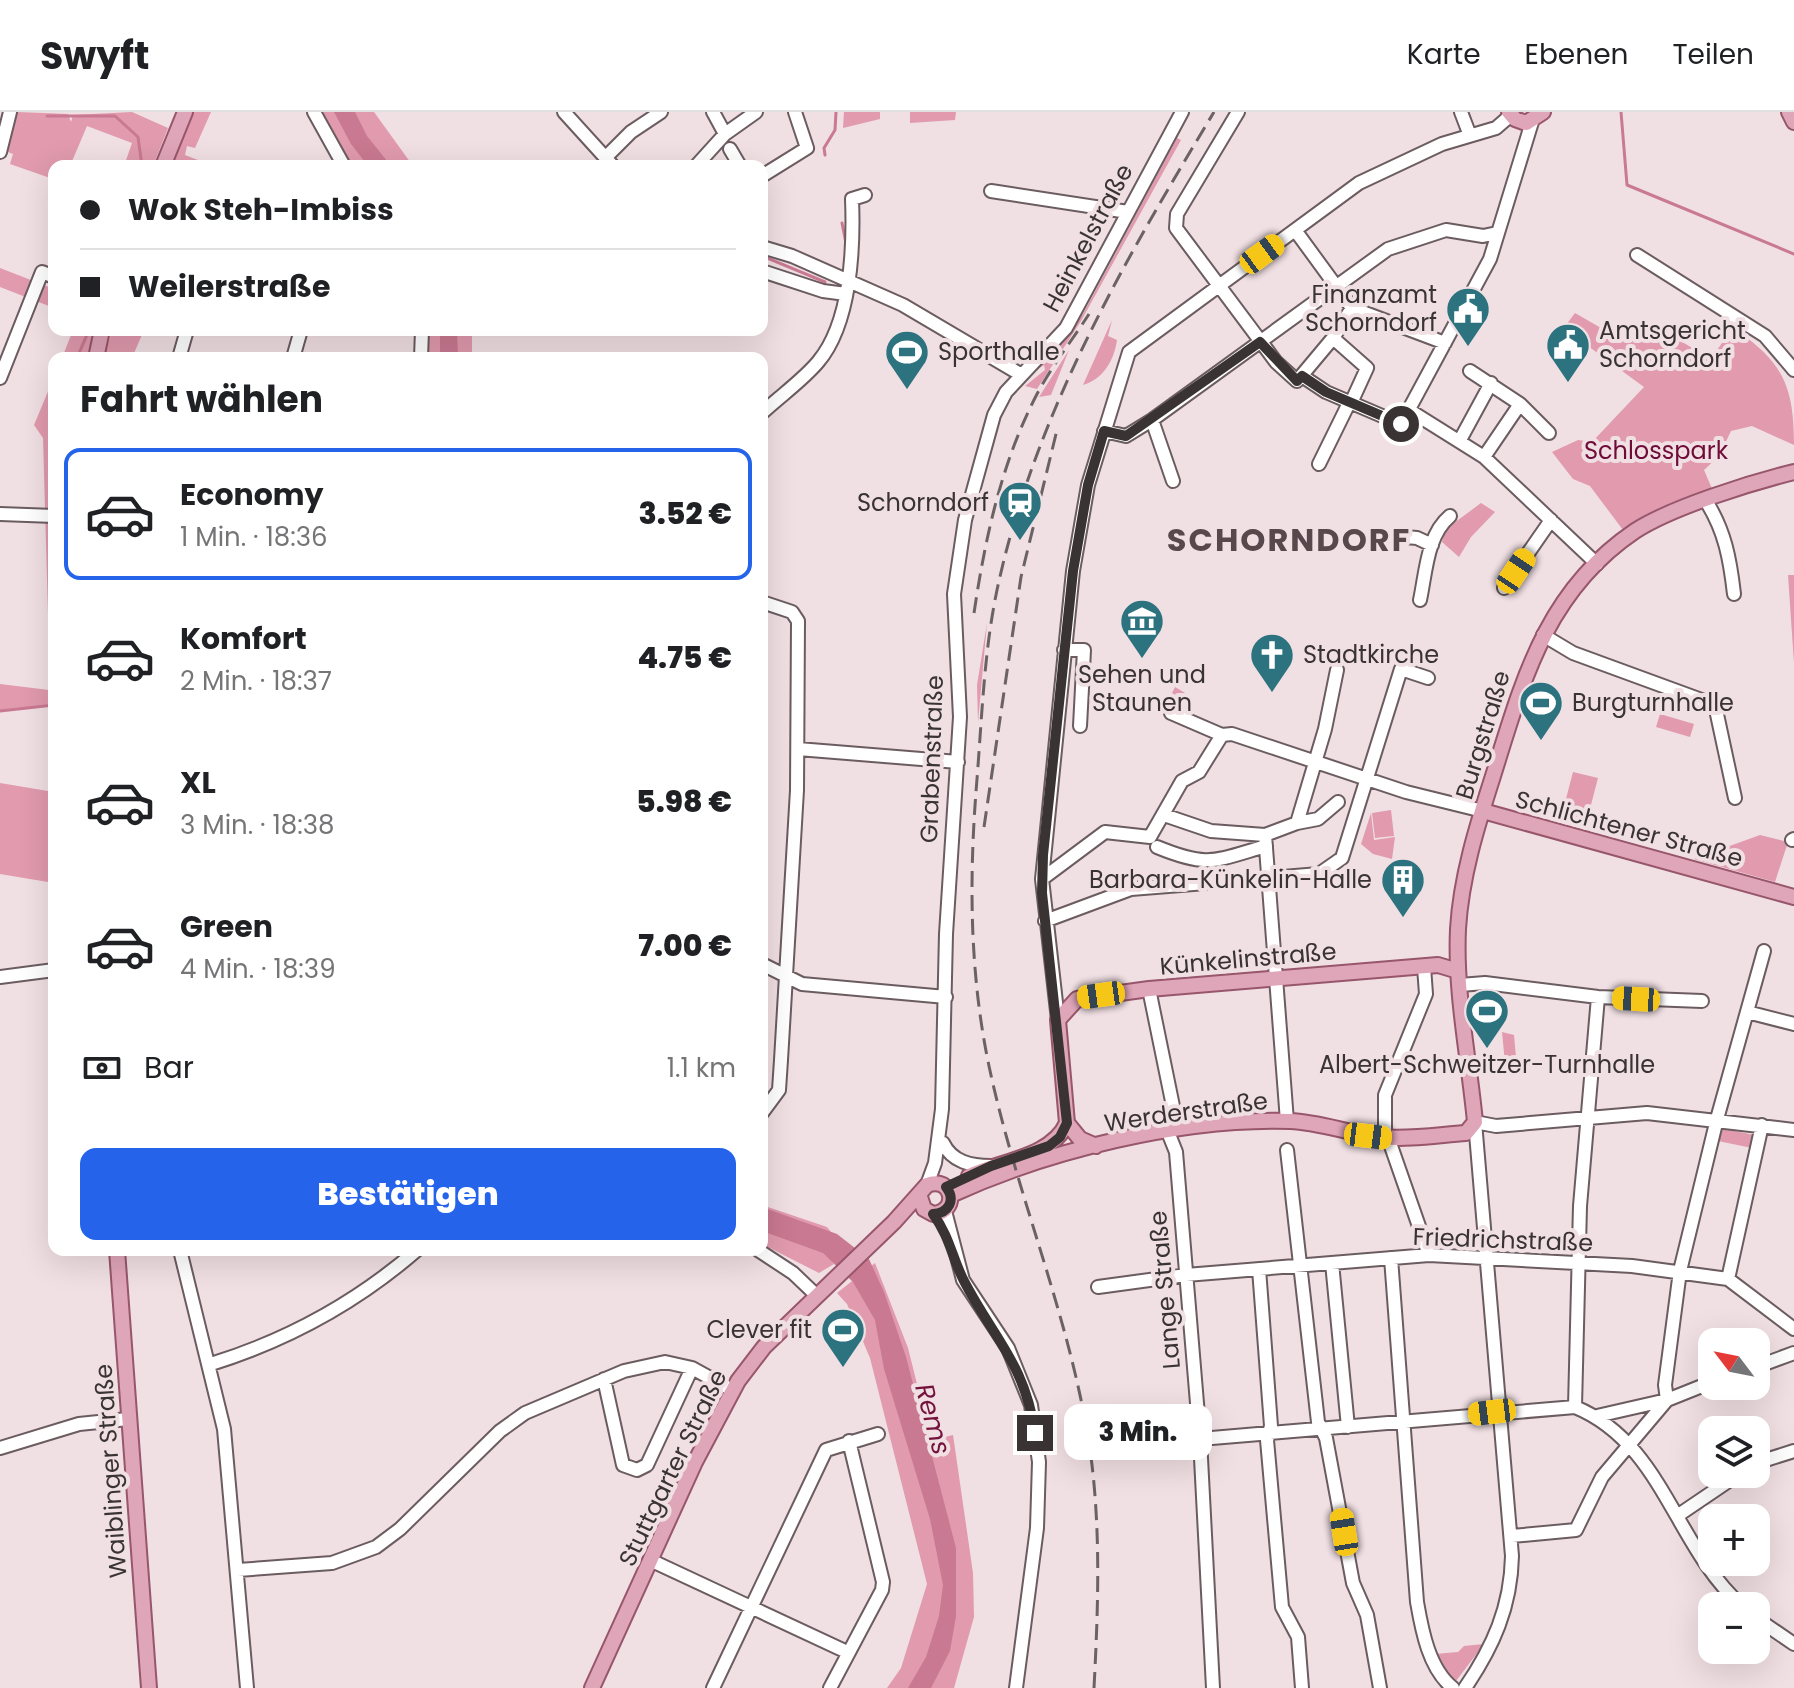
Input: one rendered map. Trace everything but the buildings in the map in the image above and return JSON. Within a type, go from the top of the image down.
[{"type":"main road","points":[[165,160],[185,112]]},
{"type":"main road","points":[[1789,112],[1794,122]]},
{"type":"main road","points":[[1510,113],[1520,122],[1538,117]]},
{"type":"main road","name":"Burgstraße","points":[[1470,1127],[1458,931],[1466,872],[1525,675],[1543,635],[1575,586],[1646,525],[1794,472]]},
{"type":"main road","name":"Schlichtener Straße","points":[[1483,811],[1794,897]]},
{"type":"main road","points":[[1431,966],[1458,931]]},
{"type":"main road","name":"Künkelinstraße","points":[[1077,999],[1149,989],[1431,966],[1459,978]]},
{"type":"main road","points":[[936,1197],[991,1166],[1049,1146],[1060,1137],[1067,1123],[1058,1020],[1077,999]]},
{"type":"main road","name":"Werderstraße","points":[[936,1197],[984,1179],[1096,1146],[1168,1132],[1287,1121],[1385,1138],[1470,1127]]},
{"type":"main road","points":[[1067,1123],[1080,1139],[1096,1146]]},
{"type":"main road","name":"Stuttgarter Straße","points":[[592,1688],[732,1390],[764,1347],[816,1295],[894,1222],[936,1197]]},
{"type":"main road","name":"Waiblinger Straße","points":[[117,1256],[149,1688]]},
{"type":"street","points":[[0,152],[10,112]]},
{"type":"street","points":[[314,112],[341,160]]},
{"type":"street","points":[[564,112],[607,160]]},
{"type":"street","points":[[610,160],[631,132],[661,112]]},
{"type":"street","points":[[713,112],[725,134]]},
{"type":"street","points":[[701,160],[725,134],[756,112]]},
{"type":"street","points":[[768,172],[807,148],[795,112]]},
{"type":"street","name":"Heinkelstraße","points":[[1020,374],[1066,328],[1182,112]]},
{"type":"street","points":[[1238,112],[1177,214],[1176,228],[1260,342],[1300,378],[1401,424],[1442,342],[1490,259],[1538,117]]},
{"type":"street","points":[[1461,112],[1469,133]]},
{"type":"street","points":[[1058,1020],[1042,879],[1064,650],[1073,571],[1090,475],[1129,352],[1359,183],[1469,133],[1496,128],[1510,113]]},
{"type":"street","points":[[730,149],[736,160]]},
{"type":"street","points":[[991,191],[1128,212]]},
{"type":"street","points":[[768,408],[819,361],[847,288],[852,199],[865,195]]},
{"type":"street","points":[[1104,431],[1126,436],[1152,420],[1388,249],[1455,228],[1483,236],[1497,233]]},
{"type":"street","points":[[1295,230],[1352,308],[1442,342]]},
{"type":"street","points":[[768,250],[847,288],[903,305],[1020,374]]},
{"type":"street","points":[[1637,255],[1664,275],[1755,328],[1784,354],[1794,370]]},
{"type":"street","points":[[0,378],[42,272],[48,274]]},
{"type":"street","points":[[768,273],[823,291],[847,288]]},
{"type":"street","points":[[1300,378],[1333,338],[1352,308]]},
{"type":"street","points":[[1319,464],[1367,368],[1333,338]]},
{"type":"street","points":[[1470,371],[1520,404],[1549,433]]},
{"type":"street","name":"Grabenstraße","points":[[936,1197],[943,1143],[946,934],[958,762],[956,567],[994,415],[1020,374]]},
{"type":"street","points":[[1460,440],[1491,383]]},
{"type":"street","points":[[1484,457],[1520,404]]},
{"type":"street","points":[[1409,410],[1484,457],[1597,564]]},
{"type":"street","points":[[1152,420],[1173,481]]},
{"type":"street","points":[[1706,501],[1720,522],[1728,547],[1734,594]]},
{"type":"street","points":[[0,514],[48,516]]},
{"type":"street","points":[[1420,600],[1432,545],[1441,524],[1450,516]]},
{"type":"street","points":[[1504,588],[1551,520]]},
{"type":"street","points":[[1394,536],[1417,538],[1432,545]]},
{"type":"street","points":[[768,604],[792,612],[798,621],[798,749],[786,979],[779,1090],[768,1105]]},
{"type":"street","points":[[1543,635],[1573,653],[1715,705],[1735,798]]},
{"type":"street","points":[[1059,725],[1085,726],[1084,650],[1064,650]]},
{"type":"street","points":[[1045,921],[1117,893],[1193,882],[1319,874],[1342,858],[1401,669],[1428,678]]},
{"type":"street","points":[[1297,823],[1325,729],[1337,670]]},
{"type":"street","name":"Schlichtener Straße","points":[[1171,713],[1222,735],[1232,734],[1365,779],[1483,811]]},
{"type":"street","points":[[1042,879],[1105,832],[1150,837],[1182,781],[1199,772],[1222,735]]},
{"type":"street","points":[[798,749],[958,762]]},
{"type":"street","points":[[1157,847],[1192,861],[1211,861],[1266,841],[1297,823],[1318,819],[1338,802]]},
{"type":"street","points":[[1164,815],[1211,831],[1266,841]]},
{"type":"street","points":[[1266,841],[1287,1121]]},
{"type":"street","points":[[1192,861],[1193,882]]},
{"type":"street","points":[[1512,1536],[1576,1530],[1602,1477],[1667,1400],[1665,1385],[1680,1271],[1717,1119],[1764,951]]},
{"type":"street","points":[[1429,1255],[1391,1146],[1385,1138],[1388,1083],[1426,994],[1431,966]]},
{"type":"street","points":[[768,968],[802,984],[946,997]]},
{"type":"street","points":[[0,977],[48,972]]},
{"type":"street","name":"Künkelinstraße","points":[[1459,978],[1598,997],[1702,1001]]},
{"type":"street","points":[[1054,986],[1077,999]]},
{"type":"street","name":"Lange Straße","points":[[1149,989],[1175,1116],[1168,1132],[1176,1152],[1200,1439],[1213,1688]]},
{"type":"street","points":[[1575,1407],[1586,1119],[1598,997]]},
{"type":"street","points":[[1747,1012],[1794,1024]]},
{"type":"street","name":"Grabenstraße","points":[[936,1197],[935,1163],[942,1109]]},
{"type":"street","name":"Werderstraße","points":[[1470,1127],[1647,1113],[1794,1130]]},
{"type":"street","points":[[1728,1279],[1762,1125]]},
{"type":"street","name":"Burgstraße","points":[[1465,1688],[1485,1659],[1502,1621],[1512,1578],[1512,1536],[1477,1157],[1470,1127]]},
{"type":"street","points":[[943,1143],[952,1155],[966,1163],[991,1166]]},
{"type":"street","points":[[1287,1150],[1318,1422],[1336,1481],[1353,1583],[1367,1615],[1380,1688]]},
{"type":"street","points":[[936,1197],[963,1280],[1008,1348],[1031,1405],[1039,1462],[1037,1528],[1016,1688]]},
{"type":"street","name":"Friedrichstraße","points":[[1098,1287],[1186,1275],[1429,1255],[1680,1271],[1728,1279],[1794,1329]]},
{"type":"street","points":[[182,1256],[211,1364],[224,1429],[247,1688]]},
{"type":"street","points":[[211,1364],[258,1350],[311,1325],[374,1286],[410,1256]]},
{"type":"street","points":[[767,1256],[793,1273],[816,1295]]},
{"type":"street","points":[[1391,1258],[1421,1623],[1442,1679],[1453,1688]]},
{"type":"street","points":[[1332,1263],[1348,1427]]},
{"type":"street","points":[[1259,1269],[1282,1607],[1298,1637],[1302,1688]]},
{"type":"street","points":[[1770,1362],[1794,1353]]},
{"type":"street","points":[[238,1570],[332,1563],[376,1547],[400,1529],[500,1431],[525,1413],[604,1379],[665,1362],[692,1368],[732,1390]]},
{"type":"street","points":[[604,1379],[623,1465],[637,1470],[647,1465],[692,1368]]},
{"type":"street","points":[[1597,1416],[1667,1400],[1698,1388]]},
{"type":"street","points":[[1200,1439],[1499,1411],[1575,1407],[1597,1416],[1631,1445],[1702,1561],[1730,1592]]},
{"type":"street","points":[[1615,1431],[1622,1411]]},
{"type":"street","points":[[0,1448],[79,1424],[128,1419]]},
{"type":"street","points":[[713,1688],[826,1450],[878,1434]]},
{"type":"street","points":[[830,1688],[845,1665],[847,1652],[878,1598],[883,1582],[849,1441]]},
{"type":"street","points":[[1770,1459],[1794,1451]]},
{"type":"street","points":[[1677,1516],[1718,1488]]},
{"type":"street","points":[[650,1560],[847,1652]]},
{"type":"street","points":[[1770,1628],[1794,1644]]},
{"type":"green space","points":[[17,112],[68,114],[71,122],[73,115],[132,112],[168,128],[155,160],[126,160],[132,143],[87,126],[73,160],[48,160],[48,177],[10,164],[13,154],[8,152]]},
{"type":"green space","points":[[192,112],[211,112],[195,148],[187,146],[185,155],[198,160],[172,160]]},
{"type":"green space","points":[[322,112],[374,112],[409,160],[349,160]]},
{"type":"green space","points":[[844,112],[880,112],[880,119],[843,128]]},
{"type":"green space","points":[[910,112],[956,112],[955,120],[910,123]]},
{"type":"green space","points":[[1177,138],[1181,140],[1081,321],[1037,389],[1025,386],[1045,370],[1044,365],[1029,375],[1056,351],[1083,314]]},
{"type":"green space","points":[[0,268],[48,287],[48,306],[0,287]]},
{"type":"green space","name":"Schlosspark","points":[[1575,313],[1608,332],[1615,322],[1637,332],[1643,324],[1663,338],[1667,333],[1711,359],[1726,337],[1732,341],[1740,333],[1767,356],[1784,380],[1792,409],[1794,445],[1752,426],[1731,431],[1719,456],[1704,470],[1713,491],[1655,510],[1623,530],[1590,486],[1573,479],[1552,452],[1578,440],[1592,442],[1644,387],[1577,338],[1566,353],[1551,345]]},
{"type":"green space","points":[[1112,320],[1108,336],[1117,340],[1110,362],[1102,374],[1083,385]]},
{"type":"green space","points":[[71,336],[92,336],[88,352],[64,352]]},
{"type":"green space","points":[[110,336],[141,336],[135,352],[106,352]]},
{"type":"green space","points":[[428,336],[472,336],[472,352],[427,352]]},
{"type":"green space","points":[[1069,350],[1051,395],[1039,397]]},
{"type":"green space","points":[[48,391],[48,614],[43,438],[34,425]]},
{"type":"green space","points":[[1481,503],[1495,512],[1471,537],[1459,557],[1442,542],[1446,529]]},
{"type":"green space","points":[[1788,575],[1794,575],[1794,663]]},
{"type":"green space","points":[[987,623],[978,722],[977,685]]},
{"type":"green space","points":[[0,684],[48,690],[48,705],[0,711]]},
{"type":"green space","points":[[1175,687],[1192,697],[1184,715],[1165,707]]},
{"type":"green space","points":[[1660,714],[1694,724],[1690,737],[1656,727]]},
{"type":"green space","points":[[1573,772],[1598,778],[1587,820],[1562,814]]},
{"type":"green space","points":[[0,783],[48,791],[48,882],[0,874]]},
{"type":"green space","points":[[1391,810],[1394,836],[1375,838],[1372,813]]},
{"type":"green space","points":[[1371,813],[1374,840],[1395,837],[1392,859],[1373,854],[1361,844]]},
{"type":"green space","points":[[1760,835],[1788,842],[1775,882],[1694,859]]},
{"type":"green space","points":[[1502,1032],[1514,1035],[1516,1057],[1505,1063]]},
{"type":"green space","points":[[1721,1128],[1754,1135],[1752,1148],[1718,1141]]},
{"type":"green space","points":[[768,1207],[827,1227],[831,1232],[830,1259],[834,1264],[819,1273],[768,1247]]},
{"type":"green space","points":[[875,1263],[908,1348],[931,1440],[953,1435],[973,1573],[974,1617],[954,1688],[887,1688],[901,1668],[927,1584],[870,1358],[847,1304],[837,1293]]},
{"type":"green space","points":[[1484,1644],[1456,1681],[1445,1676],[1435,1654],[1458,1652],[1464,1646]]},
{"type":"shaded area","points":[[334,112],[355,112],[367,136],[386,160],[363,160]]},
{"type":"shaded area","points":[[440,336],[457,336],[458,352],[440,352]]},
{"type":"shaded area","points":[[768,1209],[837,1234],[869,1259],[884,1292],[906,1357],[956,1548],[956,1616],[950,1651],[931,1688],[908,1688],[926,1657],[939,1616],[943,1585],[930,1519],[884,1369],[875,1320],[853,1282],[823,1253],[768,1233]]},
{"type":"waterway","points":[[825,155],[824,148],[835,130],[836,112]]},
{"type":"waterway","points":[[1621,112],[1627,185],[1794,254]]},
{"type":"waterway","points":[[47,116],[115,116],[138,137],[141,160]]},
{"type":"waterway","points":[[842,223],[846,243]]},
{"type":"waterway","points":[[768,258],[825,282]]},
{"type":"waterway","points":[[80,352],[86,336]]},
{"type":"waterway","points":[[0,711],[48,706]]},
{"type":"railway","points":[[1094,1688],[1097,1544],[1094,1486],[1083,1407],[1058,1310],[1014,1164],[982,1030],[972,923],[974,815],[982,708],[997,590],[1013,526],[1034,463],[1085,342],[1147,226],[1214,112]]},
{"type":"railway","points":[[974,613],[989,530],[1013,448],[1042,385],[1089,314]]},
{"type":"railway","points":[[984,827],[1021,577],[1057,430]]},
{"type":"place","name":"Finanzamt Schorndorf","points":[[1468,348]]},
{"type":"place","name":"Amtsgericht Schorndorf","points":[[1568,384]]},
{"type":"place","name":"Sporthalle","points":[[907,391]]},
{"type":"place","name":"Schorndorf","points":[[1020,542]]},
{"type":"place","name":"Sehen und Staunen","points":[[1142,660]]},
{"type":"place","name":"Stadtkirche","points":[[1272,694]]},
{"type":"place","name":"Burgturnhalle","points":[[1541,742]]},
{"type":"place","name":"Barbara-Künkelin-Halle","points":[[1403,919]]},
{"type":"place","name":"Albert-Schweitzer-Turnhalle","points":[[1487,1050]]},
{"type":"place","name":"Clever fit","points":[[843,1369]]},
{"type":"district","name":"SCHORNDORF","points":[[1289,540]]},
{"type":"route","points":[[1035,1433],[1031,1405],[1008,1348],[963,1280],[950,1238],[933,1214],[945,1211],[950,1204],[951,1195],[946,1187],[991,1166],[1049,1146],[1060,1137],[1067,1123],[1042,893],[1043,855],[1073,571],[1088,485],[1104,431],[1126,436],[1260,342],[1297,381],[1302,376],[1326,392],[1401,424]]},
{"type":"water label","name":"Rems","points":[[933,1419]]}]
